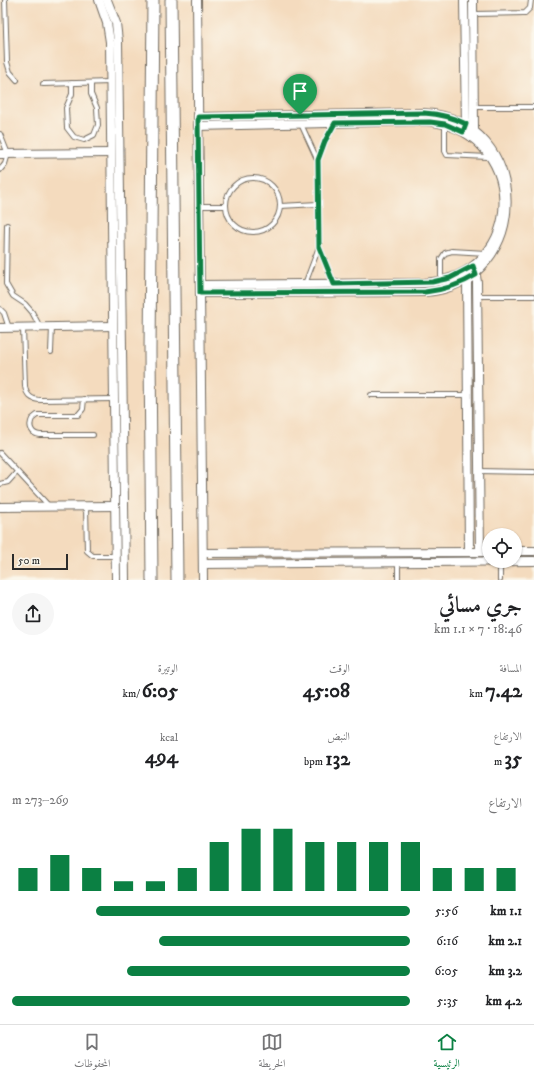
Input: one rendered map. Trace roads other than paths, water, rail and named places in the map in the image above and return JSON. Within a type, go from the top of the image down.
[{"type":"street","points":[[99,0],[105,14],[109,32],[111,82],[116,580]]},
{"type":"street","points":[[107,0],[116,23],[118,41],[124,580]]},
{"type":"street","points":[[152,580],[150,352],[153,0]]},
{"type":"street","points":[[171,0],[177,580]]},
{"type":"street","points":[[197,0],[203,580]]},
{"type":"street","points":[[464,0],[467,134]]},
{"type":"street","points":[[473,0],[474,129]]},
{"type":"street","points":[[198,117],[424,113],[444,115],[474,129],[493,146],[504,162],[511,180],[514,199],[512,219],[506,237],[491,262],[467,281],[443,290],[425,292],[200,289]]},
{"type":"street","points":[[198,126],[421,121],[445,124],[467,134],[483,147],[496,166],[502,184],[504,206],[500,229],[492,246],[473,266],[466,271],[441,281],[424,283],[305,284],[200,289]]},
{"type":"street","points":[[467,134],[474,129]]},
{"type":"street","points":[[4,154],[112,153]]},
{"type":"street","points":[[203,553],[480,552],[477,296],[476,275],[473,266]]},
{"type":"street","points":[[466,271],[469,552]]},
{"type":"street","points":[[0,328],[113,326]]},
{"type":"street","points":[[0,507],[115,506]]},
{"type":"street","points":[[469,530],[480,530]]},
{"type":"street","points":[[522,551],[534,551]]},
{"type":"street","points":[[522,561],[534,561]]},
{"type":"street","points":[[203,564],[482,562]]},
{"type":"lane","points":[[5,0],[7,62],[10,72],[17,80]]},
{"type":"lane","points":[[473,14],[525,13],[530,8],[530,0]]},
{"type":"lane","points":[[44,84],[111,82]]},
{"type":"lane","points":[[72,83],[72,94],[67,106],[67,128],[74,137],[84,140],[94,135],[98,124],[98,108],[91,94],[91,83]]},
{"type":"lane","points":[[474,107],[534,107]]},
{"type":"lane","points":[[334,284],[319,247],[318,160],[325,141],[335,123]]},
{"type":"lane","points":[[301,124],[318,160]]},
{"type":"lane","points":[[445,124],[445,149],[447,155],[490,157]]},
{"type":"lane","points":[[0,134],[5,164],[0,170]]},
{"type":"lane","points":[[253,178],[264,180],[273,187],[278,196],[280,206],[277,217],[270,226],[261,231],[250,232],[240,228],[231,221],[228,216],[226,206],[228,195],[234,186],[243,180],[253,178]]},
{"type":"lane","points":[[280,206],[318,204]]},
{"type":"lane","points":[[199,206],[226,206]]},
{"type":"lane","points":[[6,225],[6,279],[8,288],[13,296],[32,312],[40,327]]},
{"type":"lane","points":[[305,284],[319,247]]},
{"type":"lane","points":[[441,281],[441,259],[445,253],[452,251],[486,253]]},
{"type":"lane","points":[[477,296],[534,296]]},
{"type":"lane","points":[[0,309],[4,313],[9,328]]},
{"type":"lane","points":[[23,327],[25,386],[29,395],[38,400],[114,399]]},
{"type":"lane","points":[[51,352],[52,327]]},
{"type":"lane","points":[[371,395],[468,395]]},
{"type":"lane","points":[[84,399],[83,409],[78,415],[37,415],[32,419],[30,427],[33,432],[40,435],[92,435]]},
{"type":"lane","points":[[0,453],[49,506]]},
{"type":"lane","points":[[479,471],[534,472]]},
{"type":"lane","points":[[0,484],[8,482],[17,472]]},
{"type":"lane","points":[[86,506],[87,550],[93,556],[115,556]]},
{"type":"lane","points":[[398,562],[398,580]]},
{"type":"lane","points":[[500,568],[500,580]]}]
